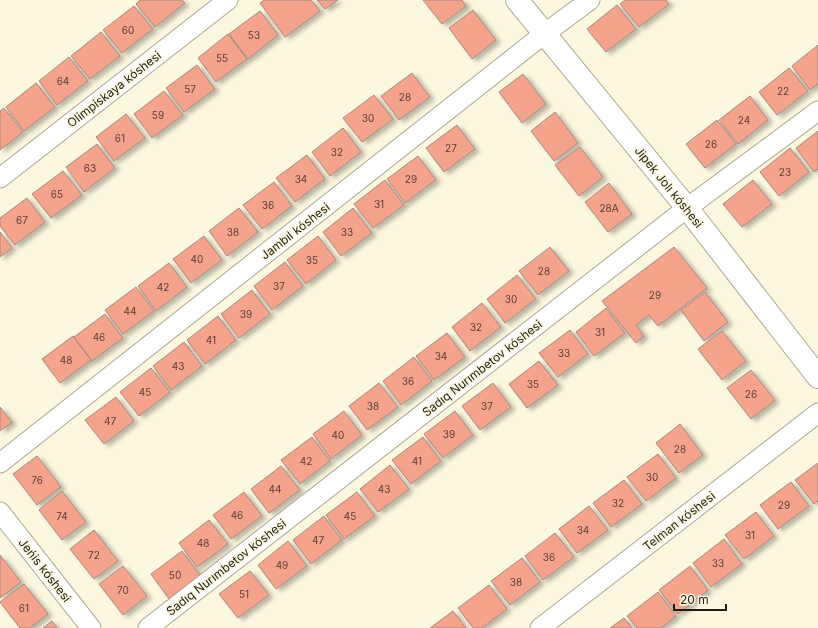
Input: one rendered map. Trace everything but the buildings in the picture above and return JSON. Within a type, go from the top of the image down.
[{"type":"street","name":"Olimpiskaya kóshesi","points":[[0,178],[228,0]]},
{"type":"street","name":"Jipek Jolı kóshesi","points":[[516,0],[687,208],[818,377]]},
{"type":"street","name":"Jambıl kóshesi","points":[[0,463],[544,34],[590,0]]},
{"type":"street","name":"Sadıq Nurımbetov kóshesi","points":[[148,628],[687,208],[818,111]]},
{"type":"street","name":"Telman kóshesi","points":[[540,628],[818,413]]},
{"type":"street","name":"Jeńis kóshesi","points":[[0,512],[91,628]]}]
